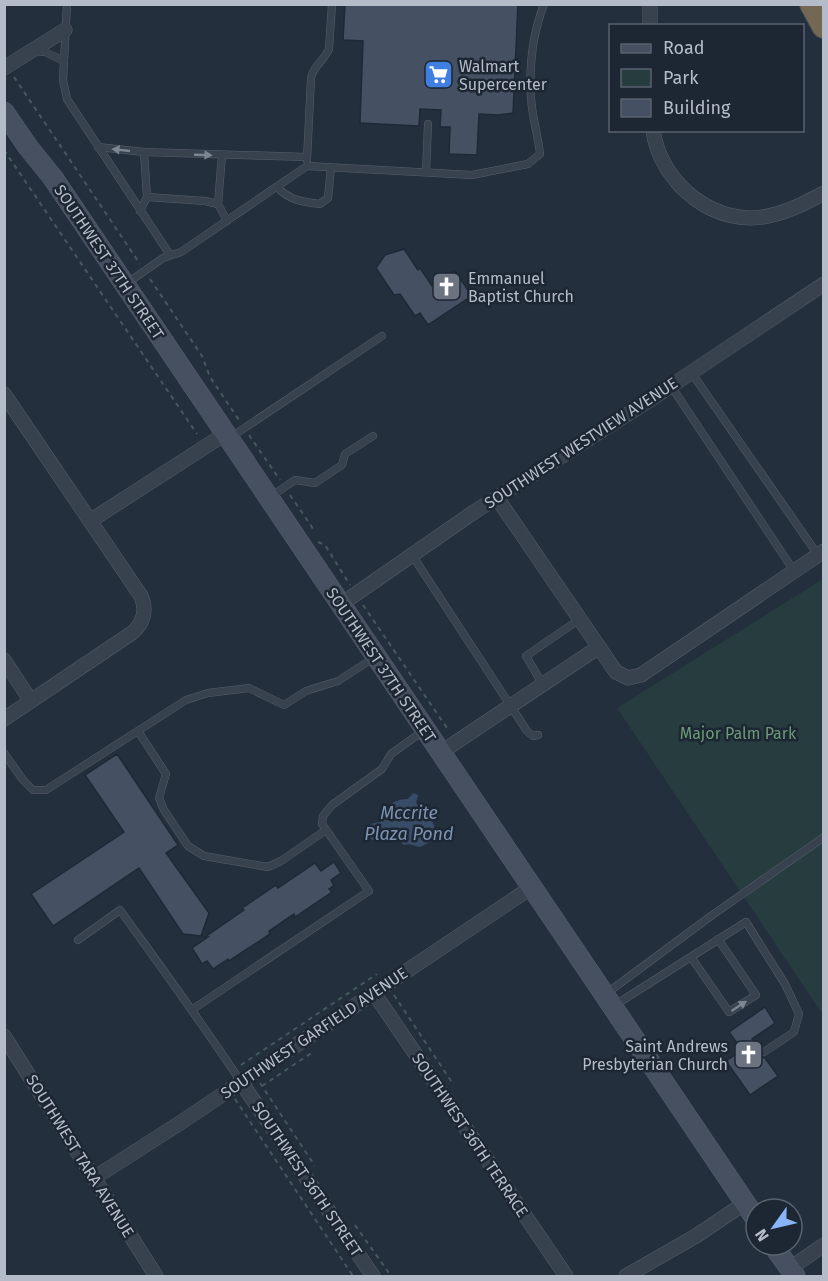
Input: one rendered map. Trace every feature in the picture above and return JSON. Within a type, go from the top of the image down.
[{"type":"highway","points":[[812,4],[824,26]]},
{"type":"main road","name":"SOUTHWEST 37TH STREET","points":[[4,112],[53,178],[124,285],[276,492],[348,599],[375,657],[744,1201]]},
{"type":"main road","points":[[781,1257],[792,1273]]},
{"type":"street","points":[[650,4],[650,24]]},
{"type":"street","points":[[6,67],[65,30]]},
{"type":"street","points":[[654,132],[663,163],[673,178],[685,191],[716,210],[746,217],[772,215],[824,193]]},
{"type":"street","name":"SOUTHWEST WESTVIEW AVENUE","points":[[348,599],[497,498],[824,284]]},
{"type":"street","points":[[4,394],[9,410],[90,521],[141,596],[144,607],[141,623],[132,633],[4,719]]},
{"type":"street","points":[[90,521],[233,433]]},
{"type":"street","points":[[497,498],[616,672],[628,678],[635,678],[821,553]]},
{"type":"street","points":[[440,753],[600,647]]},
{"type":"street","points":[[4,660],[32,701]]},
{"type":"street","name":"SOUTHWEST GARFIELD AVENUE","points":[[94,1178],[532,887]]},
{"type":"street","name":"SOUTHWEST 36TH TERRACE","points":[[374,993],[566,1276]]},
{"type":"street","name":"SOUTHWEST TARA AVENUE","points":[[4,1036],[156,1276]]},
{"type":"street","name":"SOUTHWEST 36TH STREET","points":[[241,1082],[373,1276]]},
{"type":"street","points":[[631,1275],[696,1236],[744,1214]]},
{"type":"street","points":[[792,1273],[824,1245]]},
{"type":"lane","points":[[67,4],[63,80],[67,99],[170,255]]},
{"type":"lane","points":[[307,166],[310,78],[315,67],[329,50],[332,4]]},
{"type":"lane","points":[[124,285],[163,258],[181,252],[307,166],[472,175],[528,164],[540,154],[531,99],[531,65],[539,18],[544,4]]},
{"type":"lane","points":[[32,51],[45,52],[64,61]]},
{"type":"lane","points":[[426,172],[428,124]]},
{"type":"lane","points":[[98,147],[144,152],[307,158]]},
{"type":"lane","points":[[141,211],[147,197],[144,152]]},
{"type":"lane","points":[[222,156],[218,204],[227,221]]},
{"type":"lane","points":[[277,187],[286,196],[302,202],[320,204],[328,198],[332,168]]},
{"type":"lane","points":[[147,197],[218,204]]},
{"type":"lane","points":[[233,433],[382,336]]},
{"type":"lane","points":[[691,372],[821,553]]},
{"type":"lane","points":[[671,386],[794,571]]},
{"type":"lane","points":[[276,492],[295,480],[315,483],[342,465],[345,454],[373,436]]},
{"type":"lane","points":[[412,555],[527,731],[533,736],[538,735]]},
{"type":"lane","points":[[543,685],[525,656],[580,619]]},
{"type":"lane","points":[[4,753],[33,790],[46,790],[186,700],[208,693],[249,688],[284,705],[306,692],[338,681],[375,657]]},
{"type":"lane","points":[[138,730],[166,774],[159,798],[164,810],[188,846],[204,856],[268,867],[281,861],[326,830]]},
{"type":"lane","points":[[193,1009],[369,891],[322,824],[323,816],[332,805],[382,768],[391,754],[425,730]]},
{"type":"lane","points":[[609,1000],[711,916],[824,837]]},
{"type":"lane","points":[[78,940],[120,910],[168,979],[193,1009],[241,1082]]},
{"type":"lane","points":[[609,1000],[691,957],[746,922],[785,984],[799,1014],[794,1032],[764,1052]]},
{"type":"lane","points":[[691,957],[729,1012],[756,995],[718,939]]},
{"type":"path","points":[[6,67],[202,356],[233,433],[276,492],[312,527],[313,538],[325,545],[348,599],[449,731]]},
{"type":"path","points":[[4,150],[197,434]]},
{"type":"path","points":[[242,1065],[377,974]]},
{"type":"path","points":[[394,995],[453,1084]]},
{"type":"path","points":[[249,1094],[314,1052]]},
{"type":"path","points":[[254,1073],[318,1172]]},
{"type":"path","points":[[229,1090],[353,1276]]},
{"type":"path","points":[[351,1220],[391,1276]]},
{"type":"green space","name":"Major Palm Park","points":[[823,579],[823,1015],[617,708]]},
{"type":"water","name":"Mccrite Plaza Pond","points":[[413,793],[418,795],[416,803],[434,825],[432,841],[420,847],[404,845],[387,831],[380,839],[372,840],[366,832],[367,827],[381,822],[383,813],[390,804],[408,799]]},
{"type":"building","name":"Walmart Supercenter","points":[[345,4],[518,4],[513,113],[479,114],[477,155],[449,154],[450,127],[440,127],[441,110],[420,109],[419,126],[360,123],[363,41],[343,40]]},
{"type":"building","name":"Emmanuel Baptist Church","points":[[404,249],[432,286],[455,271],[472,296],[428,325],[420,313],[415,316],[400,294],[394,295],[376,268],[385,255]]},
{"type":"building","points":[[117,754],[178,845],[166,853],[209,913],[201,936],[183,934],[139,868],[53,926],[31,894],[124,832],[85,775]]},
{"type":"building","points":[[334,862],[341,873],[331,880],[334,886],[329,889],[332,892],[295,917],[294,914],[269,931],[270,934],[229,961],[228,959],[213,969],[207,961],[202,964],[192,948],[244,910],[242,908],[276,885],[278,888],[315,863],[321,871]]},
{"type":"building","name":"Saint Andrews Presbyterian Church","points":[[765,1007],[775,1023],[752,1039],[759,1049],[760,1056],[765,1058],[778,1076],[750,1095],[726,1061],[742,1050],[729,1032]]},
{"type":"place","name":"Walmart Supercenter","points":[[438,75]]},
{"type":"place","name":"Emmanuel Baptist Church","points":[[447,287]]},
{"type":"place","name":"Saint Andrews Presbyterian Church","points":[[749,1055]]}]
